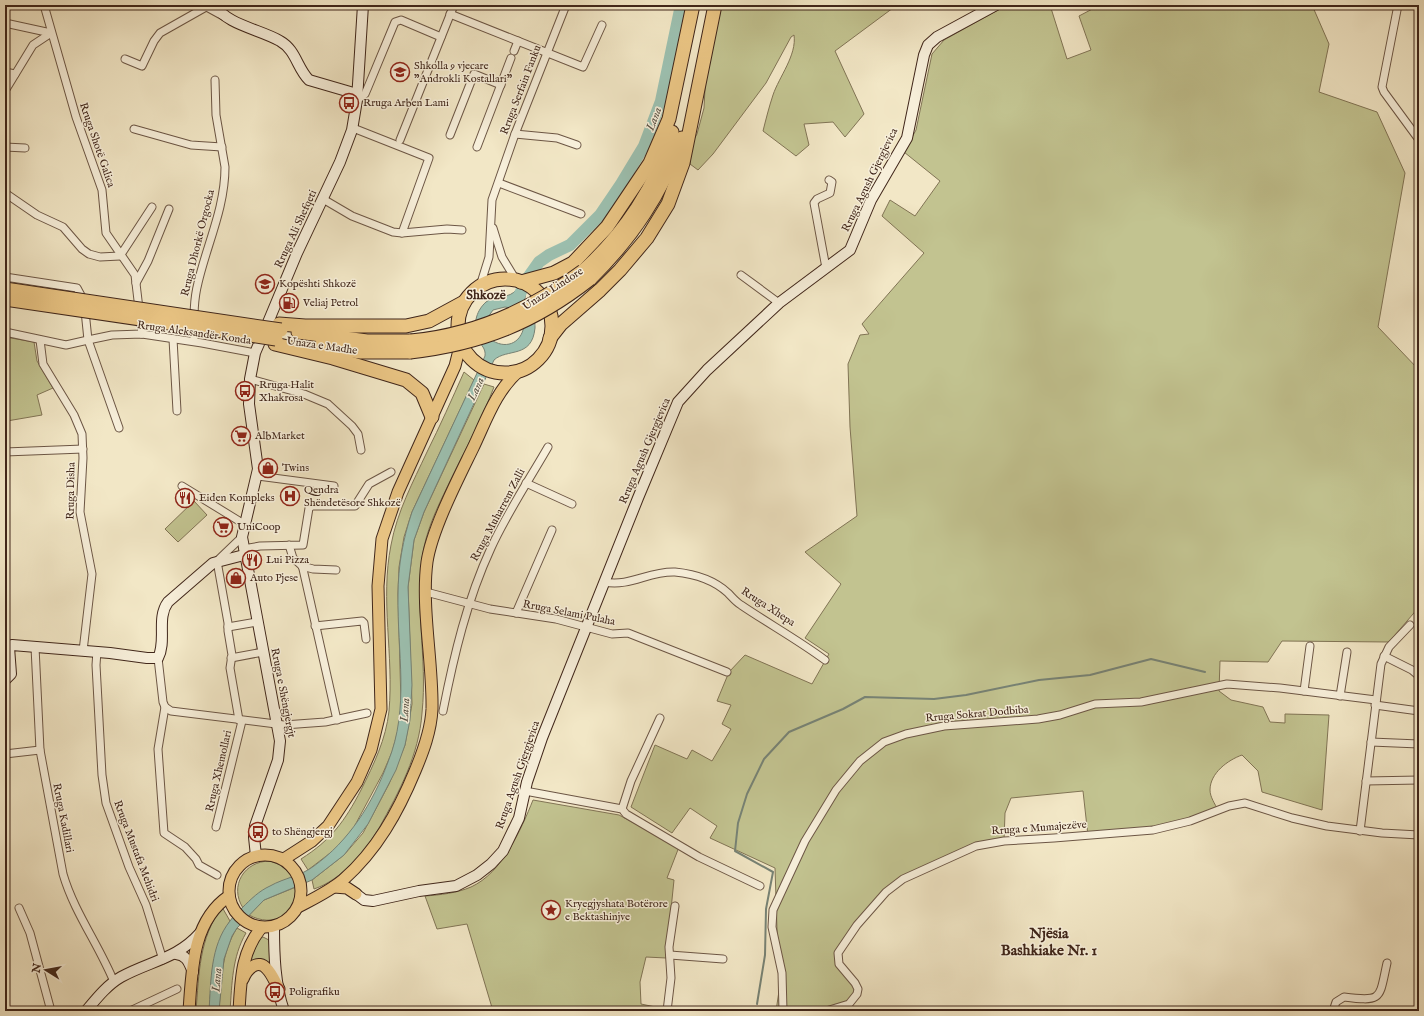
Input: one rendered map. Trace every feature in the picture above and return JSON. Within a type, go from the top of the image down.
[{"type":"highway","points":[[278,334],[305,326],[406,326],[429,321],[464,302],[480,286],[492,280],[504,279],[526,282],[565,268],[591,245],[619,210],[650,163],[669,119],[693,5]]},
{"type":"highway","name":"Unaza Lindore","points":[[586,275],[631,217],[661,164],[675,124],[698,5]]},
{"type":"highway","points":[[464,302],[458,325],[459,336],[463,348],[470,358],[480,366],[491,371],[503,373],[520,370],[537,359],[545,350],[550,338],[560,324],[600,290],[625,265],[651,232],[668,204],[683,163],[713,5]]},
{"type":"highway","name":"Unaza e Madhe","points":[[5,289],[167,313],[278,334],[361,352],[410,347],[443,348],[475,341],[506,330],[565,299],[586,275],[615,255],[648,210],[665,178],[680,142],[689,114],[713,5]]},
{"type":"highway","points":[[526,282],[545,302],[550,313],[550,338]]},
{"type":"highway","name":"Unaza e Madhe","points":[[5,299],[129,318],[278,334]]},
{"type":"highway","points":[[278,334],[333,358],[406,380],[422,392],[432,417]]},
{"type":"main road","points":[[216,5],[225,17],[273,37],[287,45],[309,80],[357,97]]},
{"type":"main road","name":"Rruga Ali Shefqeti","points":[[244,552],[242,537],[244,524],[258,476],[258,457],[250,404],[250,379],[255,353],[285,281],[344,152],[353,128],[357,97],[363,5]]},
{"type":"main road","name":"Rruga Agush Gjergjevica","points":[[356,894],[364,900],[373,901],[419,891],[456,886],[470,880],[491,864],[503,851],[519,818],[524,791],[542,738],[678,402],[707,370],[779,304],[850,250],[871,200],[906,138],[924,55],[928,45],[937,37],[996,5]]},
{"type":"main road","points":[[284,859],[312,841],[328,826],[343,806],[357,782],[371,750],[381,709],[378,586],[382,539],[398,492],[455,366],[459,350],[459,336]]},
{"type":"main road","points":[[298,907],[302,893],[300,880],[294,868],[284,859],[275,856],[256,856],[241,864],[231,878],[229,896],[233,907],[242,920],[256,926],[274,927],[286,922],[298,907],[334,887],[353,871],[384,834],[401,804],[422,752],[428,732],[432,710],[426,592],[427,562],[436,532],[464,466],[501,390],[520,370]]},
{"type":"main road","points":[[5,680],[11,674],[9,647],[14,645],[97,651],[147,658],[158,658],[161,649],[165,606],[217,560],[244,552]]},
{"type":"main road","name":"Rruga e Shëngjergjt","points":[[244,552],[278,725],[280,752],[255,826],[254,837],[256,856]]},
{"type":"main road","points":[[353,871],[353,882],[356,894]]},
{"type":"main road","points":[[334,887],[347,888],[356,894]]},
{"type":"main road","points":[[86,1011],[114,982],[126,974],[176,954],[191,944],[200,933],[215,906],[229,896]]},
{"type":"main road","points":[[238,1011],[240,989],[247,951],[256,926]]},
{"type":"main road","points":[[274,927],[279,989],[284,1011]]},
{"type":"main road","points":[[189,1011],[193,972],[200,933]]},
{"type":"main road","points":[[176,954],[183,955],[186,958],[193,972]]},
{"type":"main road","points":[[240,989],[247,970],[256,965],[266,968],[279,989]]},
{"type":"street","name":"Rruga Shotë Galica","points":[[44,5],[76,117],[102,190],[106,233],[120,256],[132,269],[136,283],[142,334]]},
{"type":"street","points":[[400,140],[454,5]]},
{"type":"street","name":"Rruga Serfain Fanku","points":[[480,286],[489,257],[491,206],[515,134],[566,5]]},
{"type":"street","points":[[1398,5],[1382,86],[1384,92],[1417,138]]},
{"type":"street","points":[[125,59],[142,66],[154,41],[160,33],[204,6],[225,17]]},
{"type":"street","points":[[450,14],[583,67],[602,25]]},
{"type":"street","points":[[357,97],[365,94],[395,22],[401,20],[441,37]]},
{"type":"street","points":[[5,23],[51,32]]},
{"type":"street","points":[[5,91],[33,44],[51,32]]},
{"type":"street","points":[[477,146],[518,41]]},
{"type":"street","points":[[5,72],[15,74]]},
{"type":"street","points":[[450,135],[474,74],[501,85]]},
{"type":"street","name":"Rruga Dhorkë Orgocka","points":[[194,342],[194,309],[197,285],[219,213],[225,178],[222,146],[216,111],[215,80]]},
{"type":"street","points":[[353,128],[429,158],[402,233]]},
{"type":"street","points":[[134,129],[191,145],[222,146]]},
{"type":"street","points":[[515,134],[557,138],[577,145]]},
{"type":"street","points":[[5,147],[25,148]]},
{"type":"street","points":[[826,268],[814,203],[818,199],[830,193],[832,182],[829,180]]},
{"type":"street","points":[[499,183],[582,214]]},
{"type":"street","points":[[5,193],[37,215],[63,227],[82,249],[89,254],[100,257],[120,256],[152,207]]},
{"type":"street","points":[[323,198],[352,216],[402,233],[462,230]]},
{"type":"street","points":[[136,283],[148,261],[169,209]]},
{"type":"street","name":"Rruga Serfain Fanku","points":[[491,221],[502,257],[526,282]]},
{"type":"street","points":[[741,275],[779,304]]},
{"type":"street","points":[[5,277],[77,288],[84,302],[88,340],[119,428]]},
{"type":"street","name":"Rruga Aleksandër Konda","points":[[5,332],[66,345],[112,335],[142,334],[255,353]]},
{"type":"street","points":[[173,339],[177,411]]},
{"type":"street","name":"Rruga Disha","points":[[40,340],[43,364],[79,424],[83,449],[80,512],[92,574],[83,650]]},
{"type":"street","points":[[250,379],[304,394],[328,404],[352,426],[358,434],[361,450]]},
{"type":"street","name":"Rruga Muharrem Zalli","points":[[443,712],[456,650],[469,604],[492,546],[526,483],[548,447]]},
{"type":"street","points":[[5,452],[83,449]]},
{"type":"street","points":[[244,552],[260,546],[303,545],[309,508],[312,506],[355,506],[369,484],[391,472]]},
{"type":"street","points":[[258,476],[334,486]]},
{"type":"street","points":[[526,483],[572,504]]},
{"type":"street","points":[[182,486],[244,524]]},
{"type":"street","points":[[516,613],[552,530]]},
{"type":"street","points":[[241,720],[230,668],[231,658],[228,627],[217,560],[242,537]]},
{"type":"street","points":[[289,545],[293,558],[302,566],[313,569],[336,570]]},
{"type":"street","points":[[302,566],[337,720]]},
{"type":"street","name":"Rruga Xhepa","points":[[604,582],[628,583],[642,577],[664,572],[700,576],[718,585],[739,604],[792,636],[825,660]]},
{"type":"street","name":"Rruga Selami Pulaha","points":[[426,592],[469,604],[556,619],[612,634],[628,633],[727,672]]},
{"type":"street","points":[[315,626],[362,620],[364,623],[366,639]]},
{"type":"street","points":[[228,627],[257,622]]},
{"type":"street","points":[[1360,831],[1376,702],[1384,656],[1389,647],[1410,625]]},
{"type":"street","points":[[1304,691],[1310,646]]},
{"type":"street","name":"Rruga Kadillari","points":[[35,647],[40,750],[65,883],[114,982]]},
{"type":"street","name":"Rruga Mustafa Mehidri","points":[[97,651],[96,665],[104,795],[129,867],[146,905],[163,960]]},
{"type":"street","points":[[231,658],[263,652]]},
{"type":"street","points":[[1340,696],[1347,652]]},
{"type":"street","points":[[1384,656],[1412,670],[1419,676]]},
{"type":"street","points":[[158,658],[162,702],[165,707],[158,749],[158,766],[164,833],[185,848],[196,859],[199,865],[217,875]]},
{"type":"street","name":"Rruga Sokrat Dodbiba","points":[[783,1011],[782,973],[772,927],[773,910],[805,841],[836,790],[860,761],[884,742],[920,730],[944,726],[1038,719],[1060,715],[1095,704],[1142,702],[1227,684],[1340,696],[1419,711]]},
{"type":"street","name":"Rruga Xhemollari","points":[[165,707],[171,711],[278,725],[337,720],[367,713]]},
{"type":"street","points":[[622,809],[631,781],[660,718]]},
{"type":"street","name":"Rruga Xhemollari","points":[[216,827],[241,720]]},
{"type":"street","points":[[1371,742],[1419,744]]},
{"type":"street","points":[[5,754],[40,750]]},
{"type":"street","points":[[1366,781],[1419,780]]},
{"type":"street","points":[[524,791],[622,809],[626,814],[699,857],[760,886]]},
{"type":"street","name":"Rruga e Mumajezëve","points":[[826,1011],[849,1004],[857,994],[858,988],[855,983],[838,964],[838,954],[858,925],[886,892],[903,879],[976,846],[1004,841],[1068,838],[1153,830],[1190,821],[1229,806],[1245,803],[1304,822],[1360,831],[1419,835]]},
{"type":"street","points":[[667,1011],[671,978],[669,947],[675,906]]},
{"type":"street","points":[[19,908],[30,933],[51,1011]]},
{"type":"street","points":[[670,955],[723,959]]},
{"type":"street","points":[[1333,1011],[1336,1002],[1344,997],[1369,1000],[1380,994],[1387,963]]},
{"type":"street","points":[[130,1011],[177,989]]},
{"type":"green space","points":[[720,5],[897,5],[835,51],[864,114],[845,137],[833,122],[804,124],[809,145],[796,156],[763,131],[773,95],[793,50],[794,35],[791,37],[766,83],[713,154],[698,170],[690,164],[692,143],[697,134],[704,108],[706,69]]},
{"type":"green space","points":[[1007,5],[1050,5],[1067,59],[1091,50],[1079,16],[1100,5],[1312,5],[1329,44],[1319,92],[1377,112],[1405,173],[1378,327],[1419,370],[1419,607],[1389,642],[1282,641],[1268,662],[1220,661],[1219,691],[1231,700],[1263,707],[1270,722],[1285,723],[1285,714],[1329,715],[1322,810],[1262,792],[1258,771],[1242,755],[1231,760],[1216,773],[1213,778],[1210,793],[1218,810],[1171,825],[1088,836],[1083,791],[1011,798],[1005,813],[1004,841],[989,843],[903,879],[875,904],[838,959],[851,978],[857,994],[833,1011],[776,1011],[779,991],[775,868],[710,838],[717,826],[690,808],[672,833],[631,807],[655,745],[687,759],[692,750],[712,761],[731,729],[722,724],[731,705],[717,701],[729,672],[745,655],[812,684],[829,654],[805,638],[841,584],[805,552],[857,516],[850,427],[848,364],[860,335],[869,334],[862,324],[924,253],[882,216],[890,200],[915,216],[940,181],[904,152],[916,130],[932,54],[944,40]]},
{"type":"green space","points":[[5,337],[34,342],[37,361],[53,388],[37,395],[42,415],[7,421],[5,413]]},
{"type":"green space","points":[[464,372],[474,380],[412,512],[404,537],[399,567],[398,594],[401,704],[399,727],[392,752],[383,773],[354,827],[338,847],[308,870],[301,859],[321,845],[329,837],[349,811],[375,761],[385,732],[389,711],[390,690],[387,586],[391,545],[397,521],[406,497]]},
{"type":"green space","points":[[484,384],[494,387],[436,512],[424,547],[420,588],[423,692],[422,713],[417,744],[401,787],[379,828],[367,846],[343,872],[324,885],[314,889],[312,880],[344,855],[363,833],[389,784],[405,745],[412,704],[408,587],[414,540],[424,512]]},
{"type":"green space","points":[[194,501],[207,515],[178,542],[165,529]]},
{"type":"green space","name":"Kryegjyshata Botërore e Bektashinjve","points":[[533,800],[619,815],[679,847],[667,878],[674,880],[666,958],[646,957],[640,982],[641,1004],[665,1009],[665,1011],[493,1011],[467,924],[437,929],[425,896],[466,889],[482,880],[492,872],[509,850],[523,824]]},
{"type":"green space","points":[[270,861],[281,865],[293,877],[266,889],[254,897],[243,908],[239,900],[238,891],[242,876],[246,870],[253,865]]},
{"type":"green space","points":[[296,887],[294,905],[283,917],[275,920],[267,920],[258,919],[249,915],[264,900]]},
{"type":"green space","points":[[222,907],[230,921],[220,942],[214,964],[209,1011],[196,1011],[199,970],[204,944],[214,919]]},
{"type":"green space","points":[[237,928],[246,933],[241,942],[235,961],[230,1011],[219,1011],[221,979],[225,958],[228,947]]},
{"type":"green space","points":[[263,937],[269,940],[272,970],[248,965],[259,939]]},
{"type":"water","points":[[517,289],[526,293],[525,302],[535,323],[533,338],[524,349],[499,356],[494,360],[424,512],[414,540],[408,587],[412,685],[410,720],[405,745],[396,770],[368,824],[344,855],[312,880],[264,900],[237,928],[232,936],[224,959],[219,1011],[209,1011],[211,976],[215,953],[223,931],[231,919],[262,890],[275,883],[298,875],[314,866],[327,856],[349,833],[367,806],[382,777],[395,742],[399,721],[401,680],[398,584],[400,563],[406,532],[412,512],[485,356],[484,349],[476,334],[475,324],[479,310],[486,302],[494,298],[510,295]],"holes":[[[505,307],[511,308],[524,326],[520,337],[516,341],[507,344],[501,344],[490,339],[486,320],[493,310]]]},
{"type":"waterway","name":"Lana","points":[[515,304],[527,279],[539,262],[549,255],[570,245],[600,215],[644,146],[661,101],[681,5]]},
{"type":"waterway","points":[[757,1004],[765,955],[766,909],[773,872],[735,851],[738,823],[747,794],[764,759],[789,732],[843,709],[865,697],[934,699],[966,695],[1039,680],[1090,675],[1151,659],[1205,672]]},
{"type":"place","name":"Shkolla 9 vjecare \"Androkli Kostallari\"","points":[[400,72]]},
{"type":"place","name":"Rruga Arben Lami","points":[[349,103]]},
{"type":"place","name":"Kopështi Shkozë","points":[[265,284]]},
{"type":"place","name":"Veliaj Petrol","points":[[289,303]]},
{"type":"place","name":"Rruga Halit Xhakrosa","points":[[245,391]]},
{"type":"place","name":"AlbMarket","points":[[241,436]]},
{"type":"place","name":"Twins","points":[[268,468]]},
{"type":"place","name":"Qendra Shëndetësore Shkozë","points":[[290,496]]},
{"type":"place","name":"Eiden Kompleks","points":[[185,498]]},
{"type":"place","name":"UniCoop","points":[[223,527]]},
{"type":"place","name":"Lui Pizza","points":[[252,560]]},
{"type":"place","name":"Auto Pjese","points":[[236,578]]},
{"type":"place","name":"to Shëngjergj","points":[[258,832]]},
{"type":"place","name":"Kryegjyshata Botërore e Bektashinjve","points":[[551,910]]},
{"type":"place","name":"Poligrafiku","points":[[275,992]]},
{"type":"district","name":"Shkozë","points":[[486,295]]},
{"type":"district","name":"Njësia Bashkiake Nr. 1","points":[[1049,942]]}]
